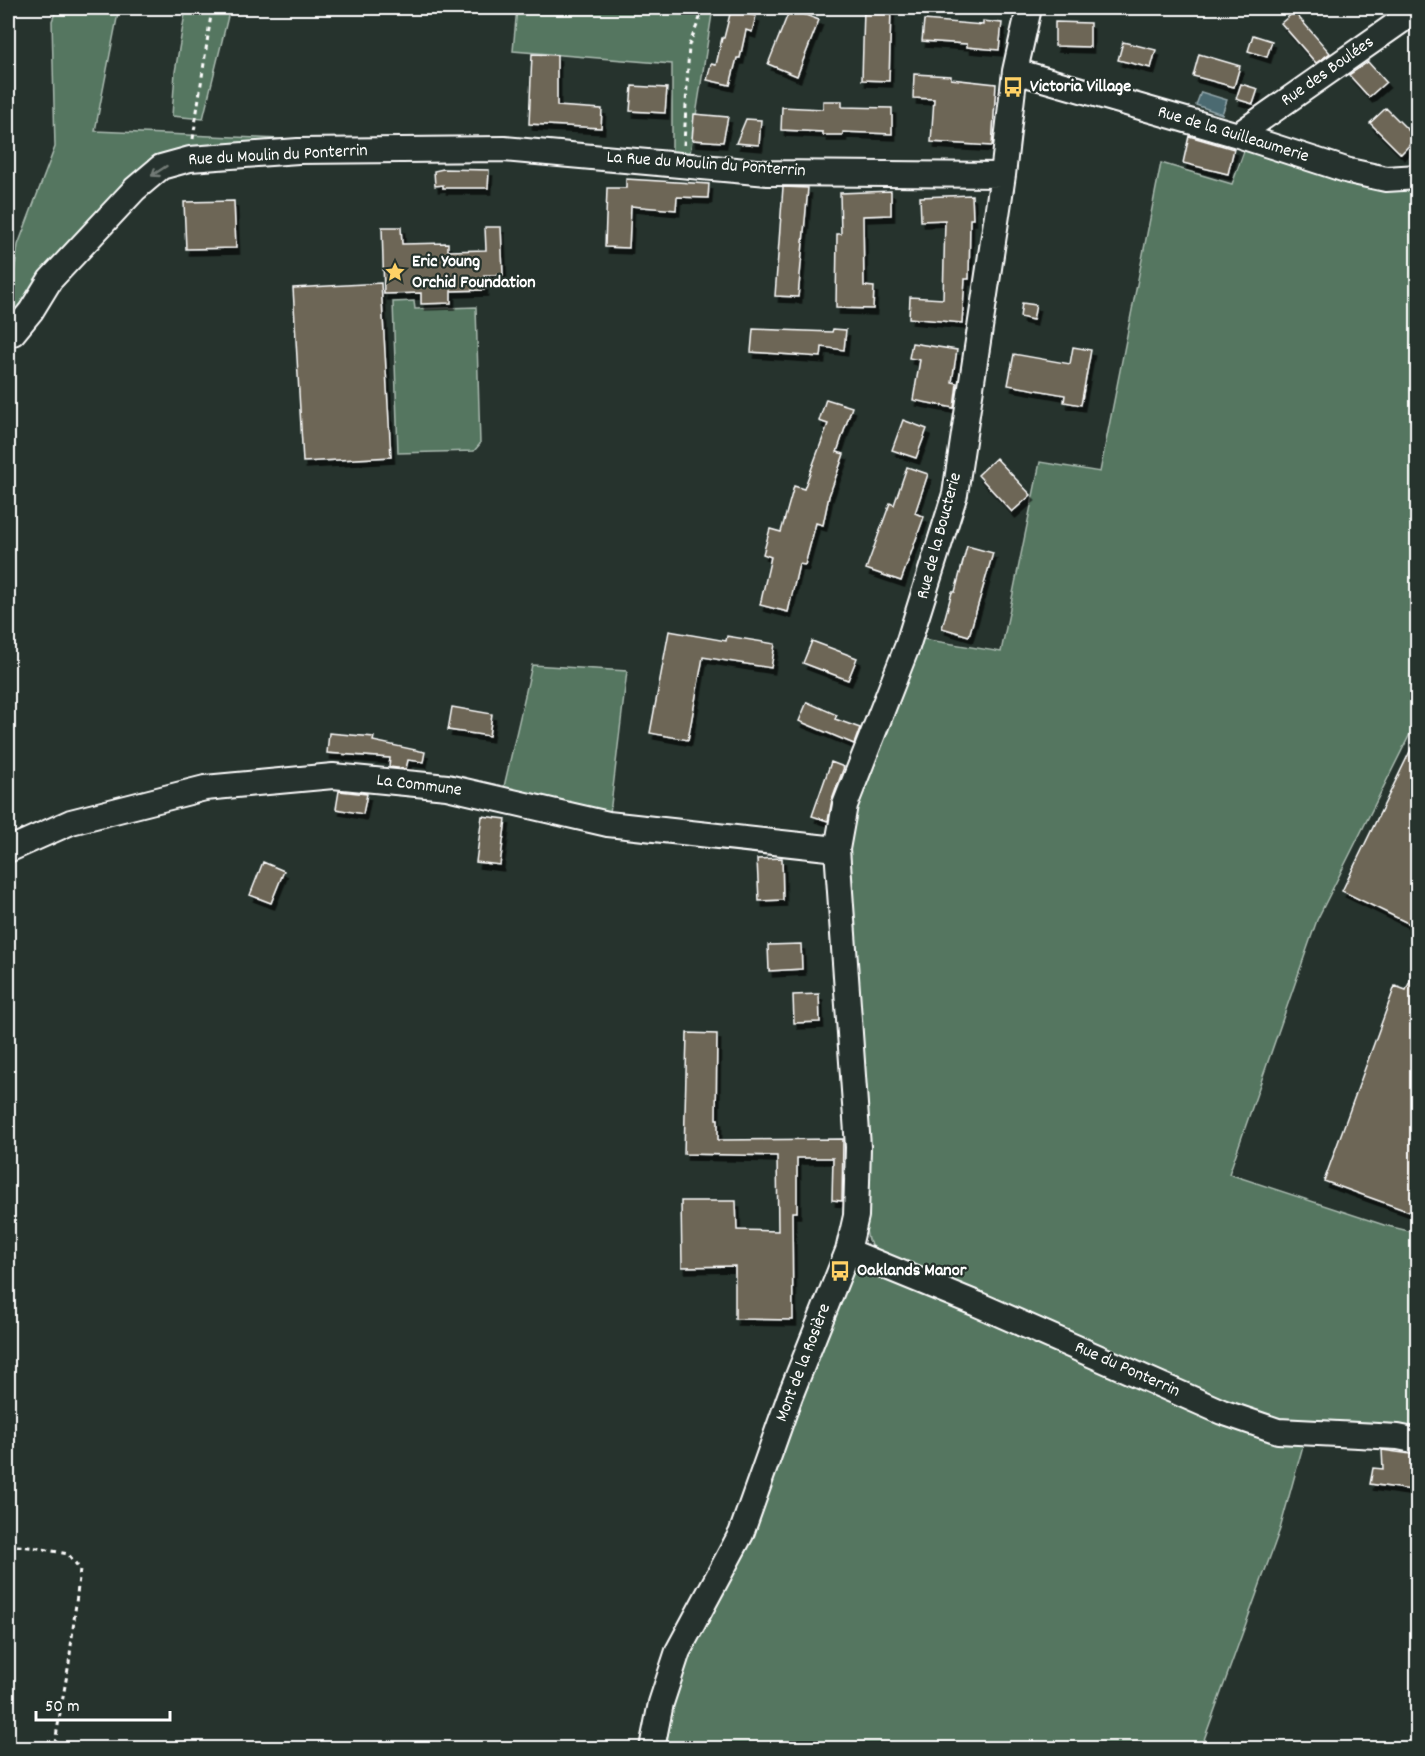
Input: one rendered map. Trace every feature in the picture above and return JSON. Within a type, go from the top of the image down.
[{"type":"street","name":"Rue de la Boucterie","points":[[837,849],[845,805],[907,646],[955,494],[1003,175],[1015,71],[1029,8]]},
{"type":"street","name":"Rue des Boulées","points":[[1238,135],[1418,9]]},
{"type":"street","name":"Rue de la Guilleaumerie","points":[[1015,71],[1238,135],[1349,171],[1386,179],[1418,177]]},
{"type":"street","name":"Rue du Moulin du Ponterrin","points":[[8,333],[13,333],[31,311],[51,280],[135,189],[161,167],[190,159],[298,151],[445,149]]},
{"type":"street","name":"La Rue du Moulin du Ponterrin","points":[[445,149],[504,149],[768,173],[1003,175]]},
{"type":"street","name":"La Commune","points":[[8,850],[71,822],[206,788],[333,776],[447,787],[608,824],[837,849]]},
{"type":"street","name":"Mont de la Rosière","points":[[652,1749],[661,1703],[678,1651],[741,1534],[790,1396],[848,1251],[856,1216],[858,1147],[837,849]]},
{"type":"street","name":"Rue du Ponterrin","points":[[848,1251],[977,1304],[1222,1412],[1278,1431],[1398,1437],[1418,1441]]},
{"type":"path","points":[[190,159],[212,8]]},
{"type":"path","points":[[683,164],[689,45],[704,8]]},
{"type":"path","points":[[8,1545],[68,1554],[80,1569],[69,1663],[54,1749]]},
{"type":"green space","points":[[57,8],[119,8],[95,131],[303,140],[142,167],[26,309],[8,316],[18,245],[55,147],[52,21]]},
{"type":"green space","points":[[186,8],[230,8],[203,119],[172,116],[175,72]]},
{"type":"green space","points":[[517,8],[685,8],[712,14],[690,153],[672,152],[672,64],[513,51]]},
{"type":"green space","points":[[1247,143],[1417,187],[1417,720],[1317,920],[1229,1174],[1384,1225],[1417,1233],[1417,1434],[1275,1422],[877,1252],[868,1240],[865,1226],[848,836],[858,789],[917,638],[1001,652],[1040,462],[1100,472],[1161,163],[1232,184]]},
{"type":"green space","points":[[414,301],[415,309],[476,307],[480,444],[474,451],[398,453],[393,302]]},
{"type":"green space","points":[[532,665],[627,671],[610,813],[503,791]]},
{"type":"green space","points":[[863,1265],[1304,1442],[1280,1529],[1201,1748],[660,1748],[682,1667],[848,1272]]},
{"type":"water","points":[[1201,92],[1227,100],[1222,114],[1196,105]]},
{"type":"building","points":[[864,8],[891,8],[889,81],[862,80]]},
{"type":"building","points":[[790,9],[819,20],[797,76],[768,64]]},
{"type":"building","points":[[731,10],[756,16],[752,32],[746,30],[740,58],[737,58],[730,85],[707,80],[711,64],[716,65]]},
{"type":"building","points":[[1294,12],[1330,53],[1316,63],[1281,23]]},
{"type":"building","points":[[924,20],[983,25],[983,21],[1002,23],[999,50],[967,47],[967,44],[922,41]]},
{"type":"building","points":[[1055,22],[1090,23],[1090,47],[1055,46]]},
{"type":"building","points":[[1253,35],[1272,41],[1267,57],[1248,51]]},
{"type":"building","points":[[1123,42],[1156,50],[1151,68],[1118,60]]},
{"type":"building","points":[[532,54],[557,55],[557,106],[602,109],[601,128],[529,124]]},
{"type":"building","points":[[1199,54],[1240,66],[1234,87],[1193,76]]},
{"type":"building","points":[[1368,62],[1386,82],[1369,97],[1349,75]]},
{"type":"building","points":[[914,74],[951,76],[951,79],[996,84],[992,146],[931,142],[934,99],[913,98]]},
{"type":"building","points":[[1241,84],[1258,89],[1253,104],[1236,99]]},
{"type":"building","points":[[632,86],[667,88],[665,113],[630,111]]},
{"type":"building","points":[[823,101],[842,101],[842,107],[892,108],[892,134],[843,132],[843,135],[823,135],[823,132],[781,130],[782,107],[823,109]]},
{"type":"building","points":[[1386,108],[1416,138],[1401,154],[1370,123]]},
{"type":"building","points":[[694,114],[728,117],[723,142],[692,140]]},
{"type":"building","points":[[746,119],[761,120],[759,145],[736,143]]},
{"type":"building","points":[[1189,136],[1234,149],[1228,174],[1183,163]]},
{"type":"building","points":[[443,169],[489,170],[488,188],[435,186],[434,171]]},
{"type":"building","points":[[626,179],[709,184],[708,198],[677,197],[676,210],[631,206],[629,248],[605,247],[607,188],[626,188]]},
{"type":"building","points":[[783,187],[808,188],[798,297],[775,296]]},
{"type":"building","points":[[891,191],[891,215],[863,216],[864,286],[874,287],[873,309],[836,308],[837,234],[841,234],[840,193]]},
{"type":"building","points":[[972,195],[973,219],[970,219],[969,279],[965,279],[962,323],[909,318],[910,297],[943,299],[945,220],[921,221],[920,197]]},
{"type":"building","points":[[234,201],[236,248],[186,249],[184,202]]},
{"type":"building","points":[[382,227],[401,227],[402,244],[448,243],[448,251],[486,250],[485,227],[501,227],[503,275],[484,275],[484,290],[451,291],[451,303],[421,304],[421,293],[384,294]]},
{"type":"building","points":[[381,283],[391,457],[303,462],[293,288]]},
{"type":"building","points":[[1022,303],[1036,305],[1033,320],[1020,317]]},
{"type":"building","points":[[753,329],[832,332],[833,329],[846,330],[844,350],[822,347],[821,357],[751,352]]},
{"type":"building","points":[[912,343],[957,350],[952,382],[957,383],[954,408],[913,400],[920,360],[909,358]]},
{"type":"building","points":[[1073,347],[1091,350],[1081,405],[1064,402],[1065,395],[1008,385],[1014,354],[1070,364]]},
{"type":"building","points":[[826,399],[852,407],[837,452],[844,454],[829,496],[823,525],[816,523],[805,565],[799,564],[788,612],[760,605],[771,557],[763,554],[770,529],[781,532],[794,486],[804,489],[828,424],[819,421]]},
{"type":"building","points":[[903,420],[927,429],[916,458],[892,450]]},
{"type":"building","points":[[996,458],[1031,495],[1012,512],[978,475]]},
{"type":"building","points":[[907,467],[928,474],[915,513],[924,517],[901,581],[866,569],[890,503],[894,505]]},
{"type":"building","points":[[967,546],[993,553],[969,636],[942,628],[952,592],[955,592]]},
{"type":"building","points":[[669,631],[726,641],[727,636],[775,644],[771,668],[703,657],[688,740],[650,733]]},
{"type":"building","points":[[812,641],[857,658],[848,680],[803,663]]},
{"type":"building","points":[[807,702],[837,715],[835,719],[860,728],[854,744],[799,721]]},
{"type":"building","points":[[452,707],[492,714],[489,736],[448,730]]},
{"type":"building","points":[[329,733],[374,737],[373,741],[425,752],[423,762],[408,760],[406,769],[389,767],[390,758],[327,753]]},
{"type":"building","points":[[1418,735],[1418,928],[1342,891]]},
{"type":"building","points":[[831,762],[844,767],[832,800],[828,821],[812,816]]},
{"type":"building","points":[[339,791],[367,794],[363,814],[336,809]]},
{"type":"building","points":[[482,816],[506,819],[500,865],[476,862]]},
{"type":"building","points":[[782,858],[783,900],[759,901],[757,859]]},
{"type":"building","points":[[263,862],[284,871],[271,903],[250,895]]},
{"type":"building","points":[[801,944],[802,969],[769,971],[768,945]]},
{"type":"building","points":[[1418,963],[1418,1215],[1324,1181],[1395,986],[1406,990]]},
{"type":"building","points":[[819,994],[820,1022],[794,1023],[793,995]]},
{"type":"building","points":[[687,1033],[717,1034],[716,1119],[718,1119],[718,1140],[843,1139],[842,1201],[832,1200],[833,1158],[797,1158],[797,1212],[792,1212],[793,1320],[735,1319],[735,1266],[682,1267],[681,1201],[736,1201],[737,1230],[778,1231],[777,1156],[684,1154]]},
{"type":"building","points":[[1382,1450],[1418,1455],[1418,1491],[1370,1484],[1373,1468],[1383,1469]]},
{"type":"place","name":"Victoria Village","points":[[1013,87]]},
{"type":"place","name":"Eric Young Orchid Foundation","points":[[395,272]]},
{"type":"place","name":"Oaklands Manor","points":[[840,1271]]}]
